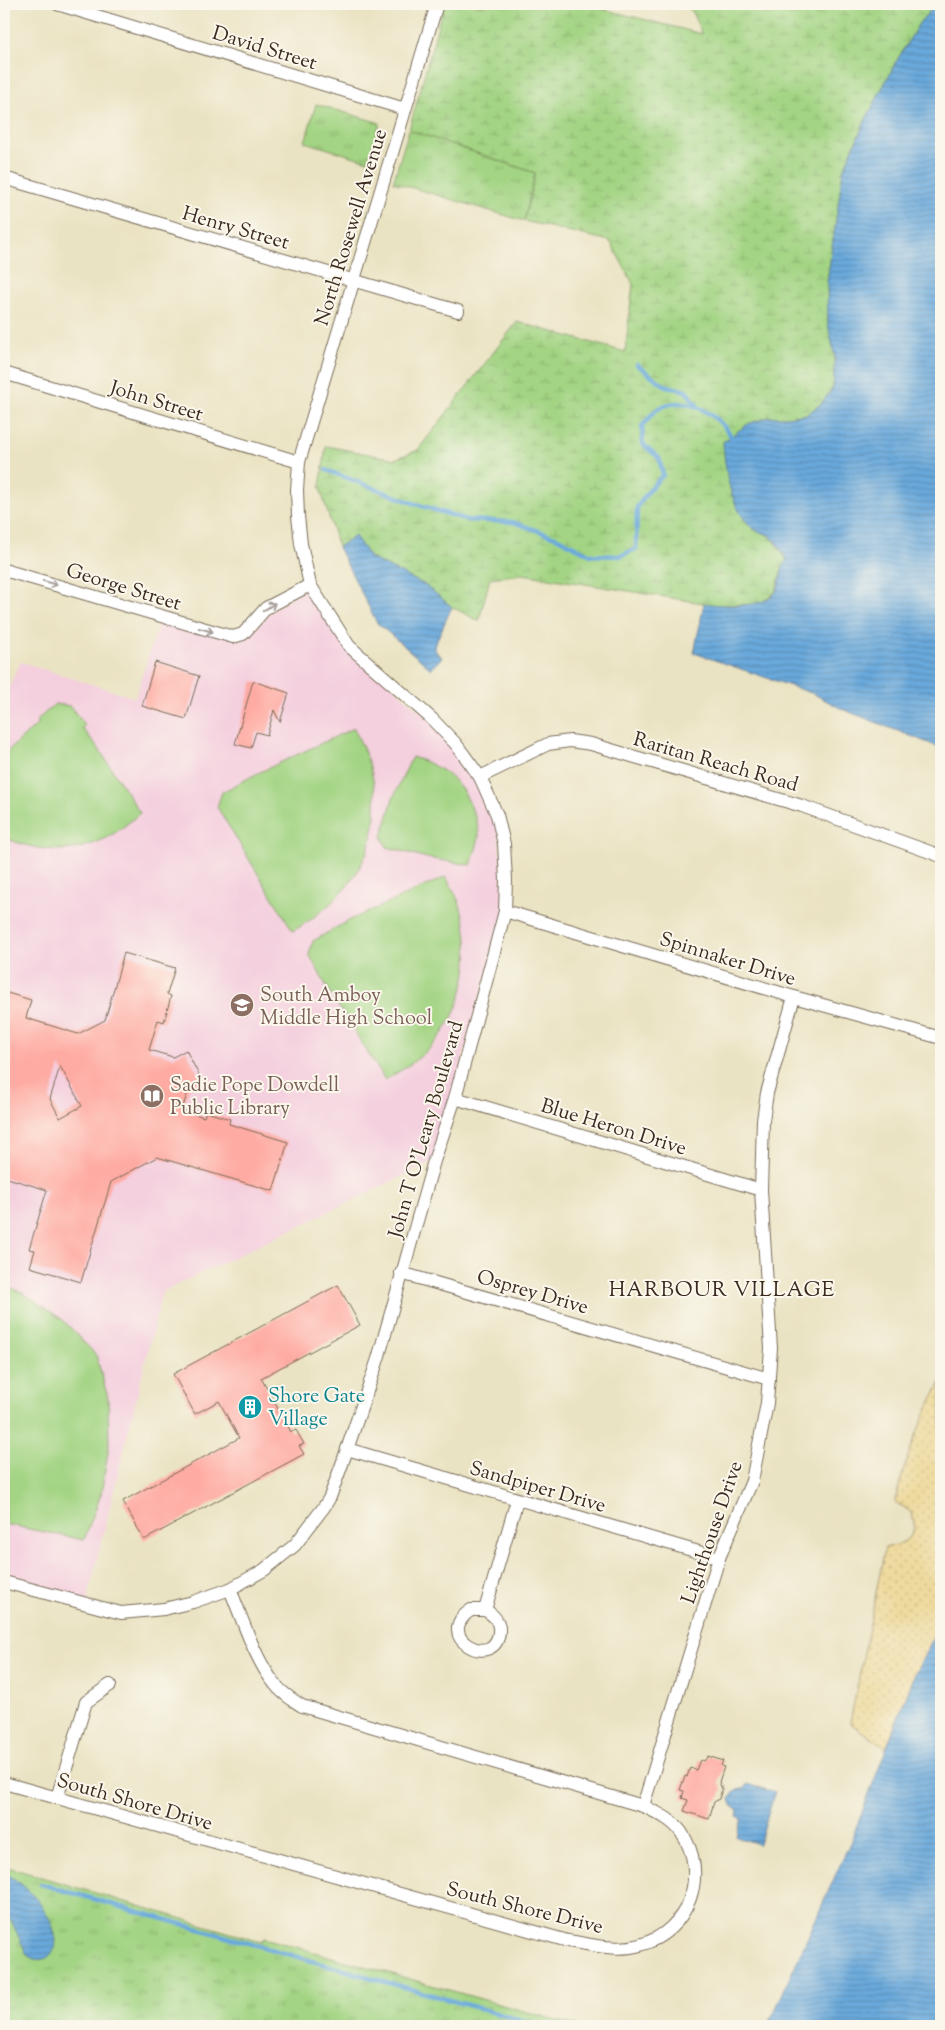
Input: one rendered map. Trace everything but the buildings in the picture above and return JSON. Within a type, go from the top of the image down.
[{"type":"street","name":"David Street","points":[[57,4],[405,109]]},
{"type":"street","name":"North Rosewell Avenue","points":[[299,462],[352,280],[437,4]]},
{"type":"street","name":"Henry Street","points":[[4,178],[458,311]]},
{"type":"street","name":"John Street","points":[[4,373],[299,462]]},
{"type":"street","name":"John T O'Leary Boulevard","points":[[4,1582],[121,1613],[164,1609],[193,1602],[230,1589],[264,1570],[295,1545],[324,1507],[330,1497],[348,1449],[378,1359],[455,1098],[505,911],[504,844],[496,815],[480,777],[456,744],[432,719],[350,646],[310,585],[300,544],[296,490],[299,462]]},
{"type":"street","name":"George Street","points":[[4,570],[233,637],[243,634],[266,608],[310,585]]},
{"type":"street","name":"Raritan Reach Road","points":[[480,777],[548,744],[570,741],[584,743],[802,806],[941,856]]},
{"type":"street","name":"Spinnaker Drive","points":[[505,911],[794,997],[941,1038]]},
{"type":"street","name":"Lighthouse Drive","points":[[643,1806],[719,1558],[752,1481],[767,1403],[771,1348],[762,1190],[763,1120],[767,1093],[794,997]]},
{"type":"street","name":"Blue Heron Drive","points":[[455,1098],[762,1190]]},
{"type":"street","name":"Osprey Drive","points":[[402,1273],[769,1379]]},
{"type":"street","name":"Sandpiper Drive","points":[[348,1449],[719,1558]]},
{"type":"street","points":[[485,1610],[517,1500]]},
{"type":"street","name":"South Shore Drive","points":[[4,1783],[568,1941],[614,1948],[637,1946],[651,1942],[663,1934],[685,1912],[692,1893],[695,1874],[694,1862],[680,1830],[666,1817],[643,1806],[302,1706],[275,1685],[264,1668],[230,1589]]},
{"type":"street","points":[[58,1798],[86,1702],[110,1685]]},
{"type":"shaded area","name":"South Amboy Middle High School","points":[[310,585],[349,647],[456,744],[497,815],[505,911],[434,1161],[162,1292],[86,1605],[4,1582],[4,697],[21,662],[135,698],[161,616],[233,637]]},
{"type":"green space","points":[[444,4],[583,4],[702,34],[688,4],[936,4],[920,22],[896,62],[866,119],[843,171],[827,282],[828,324],[835,357],[833,388],[821,404],[807,414],[769,417],[748,424],[723,442],[731,494],[745,519],[755,529],[770,536],[787,560],[775,593],[759,604],[715,605],[523,574],[490,578],[479,621],[452,607],[425,585],[370,558],[355,536],[338,547],[320,487],[326,446],[395,459],[418,450],[517,322],[625,352],[633,284],[610,241],[524,221],[535,173],[409,130]]},
{"type":"green space","points":[[316,104],[380,123],[368,161],[305,142]]},
{"type":"green space","points":[[409,130],[535,173],[524,221],[393,182]]},
{"type":"green space","points":[[55,704],[70,706],[85,725],[82,728],[97,746],[140,813],[124,826],[95,843],[84,847],[61,850],[37,848],[4,837],[4,754],[38,724],[36,721]]},
{"type":"green space","points":[[354,728],[369,764],[374,786],[375,810],[372,833],[366,853],[357,872],[345,889],[313,918],[293,931],[217,807],[222,792]]},
{"type":"green space","points":[[412,757],[442,770],[457,784],[469,801],[479,835],[471,865],[427,858],[387,847],[382,837],[393,798]]},
{"type":"green space","points":[[446,877],[456,895],[465,923],[467,961],[465,980],[460,998],[444,1032],[432,1046],[410,1064],[385,1080],[329,991],[309,954],[313,941],[350,920]]},
{"type":"green space","points":[[4,1285],[23,1293],[63,1320],[96,1355],[108,1398],[109,1446],[101,1494],[84,1540],[4,1524]]},
{"type":"green space","points":[[4,1866],[261,1942],[264,1938],[577,2026],[4,2026]]},
{"type":"sand","points":[[941,1382],[941,1622],[915,1674],[886,1748],[850,1723],[885,1548],[905,1541],[913,1533],[914,1520],[911,1512],[895,1501],[914,1440]]},
{"type":"water","points":[[936,4],[941,4],[941,748],[842,709],[814,694],[694,653],[704,603],[721,605],[752,604],[769,598],[778,587],[784,564],[787,560],[772,537],[754,529],[739,511],[727,477],[723,442],[748,424],[769,417],[807,414],[821,404],[833,388],[835,357],[828,324],[827,282],[843,171],[866,119],[896,62],[920,22]]},
{"type":"water","points":[[355,536],[370,558],[425,585],[452,607],[434,646],[436,652],[442,657],[431,669],[377,623],[338,547]]},
{"type":"water","points":[[941,1622],[941,2026],[768,2026],[852,1838],[915,1674]]},
{"type":"water","points":[[747,1784],[775,1792],[759,1844],[736,1837],[742,1819],[737,1817],[738,1811],[733,1807],[730,1800],[735,1792],[745,1789]]},
{"type":"water","points":[[4,1872],[36,1898],[52,1924],[56,1941],[55,1947],[52,1953],[44,1959],[32,1958],[26,1953],[11,1920],[4,1913]]},
{"type":"waterway","points":[[637,365],[664,385],[686,391],[697,405]]},
{"type":"waterway","points":[[326,470],[416,504],[467,520],[513,522],[558,538],[591,555],[620,556],[636,549],[637,507],[663,475],[659,458],[643,444],[642,426],[654,412],[669,404],[680,403],[690,405],[711,414],[733,439]]},
{"type":"waterway","points":[[41,1884],[541,2026]]},
{"type":"place","name":"South Amboy Middle High School","points":[[242,1005]]},
{"type":"place","name":"Sadie Pope Dowdell Public Library","points":[[152,1096]]},
{"type":"place","name":"Shore Gate Village","points":[[250,1407]]},
{"type":"district","name":"HARBOUR VILLAGE","points":[[722,1289]]}]
